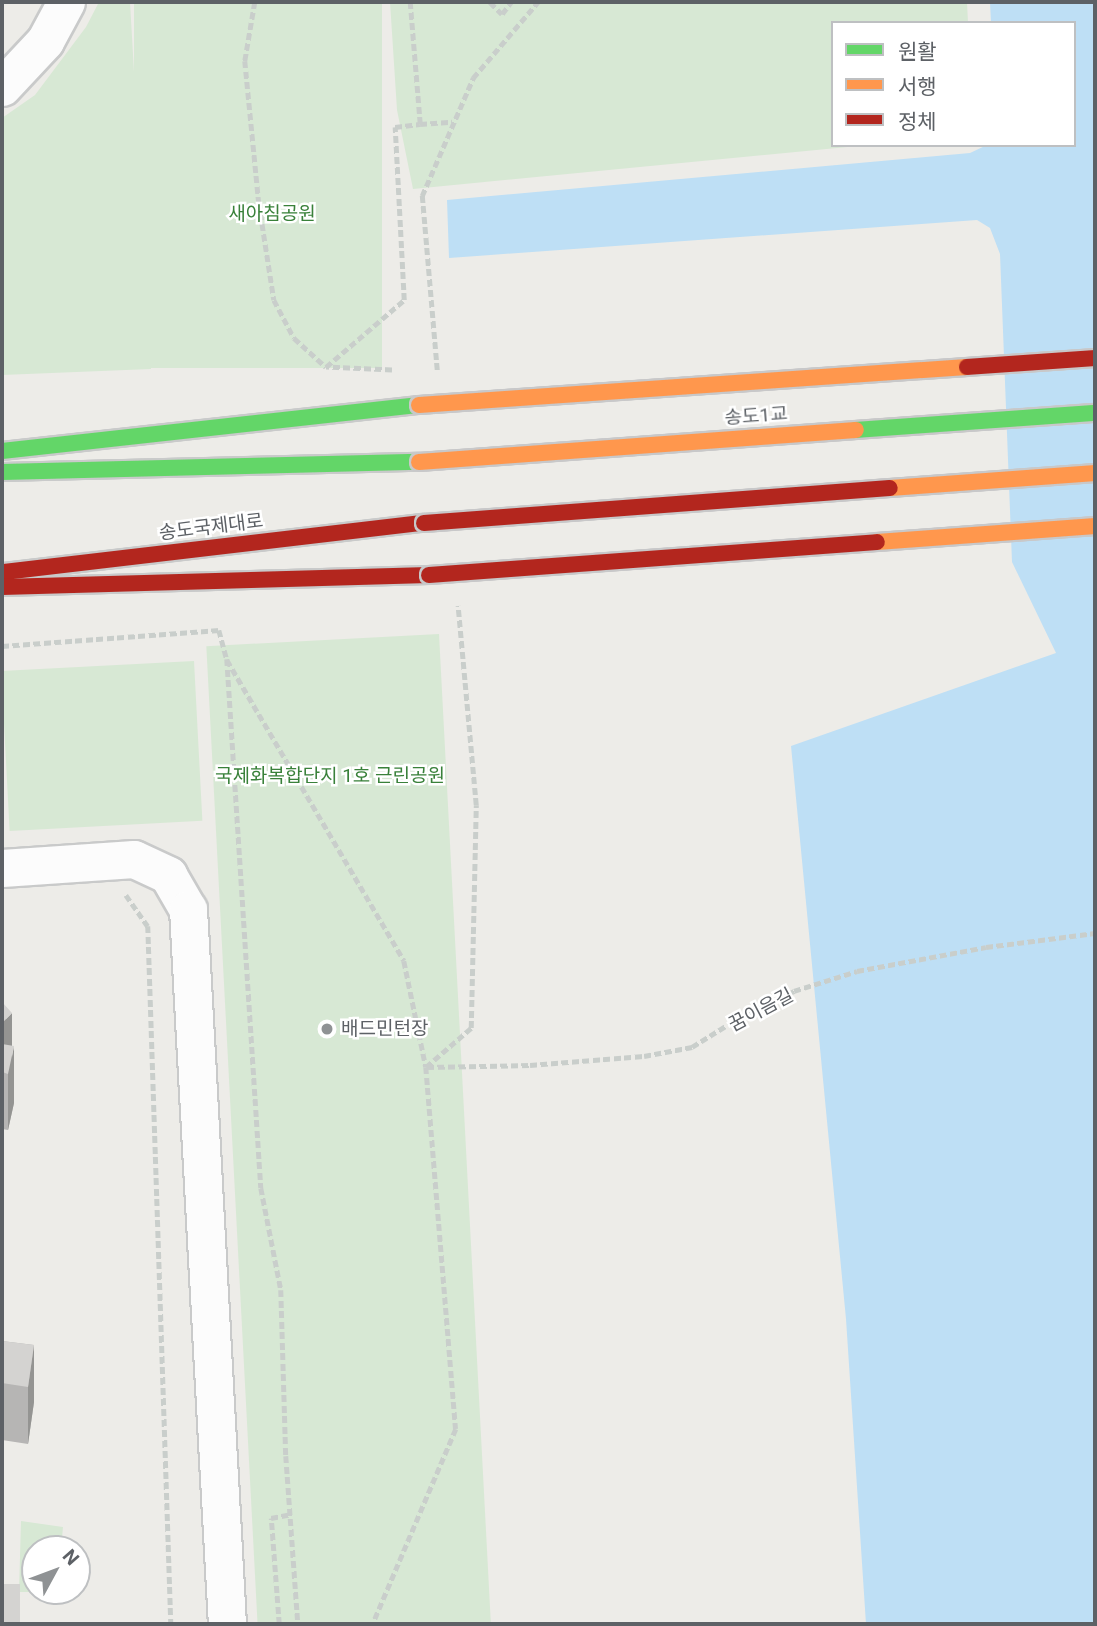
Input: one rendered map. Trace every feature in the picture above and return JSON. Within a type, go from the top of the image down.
[{"type":"main road","points":[[2,451],[419,405],[1095,358]]},
{"type":"main road","name":"송도1교","points":[[2,472],[419,462],[1095,413]]},
{"type":"main road","name":"송도국제대로","points":[[2,573],[424,523],[1095,473]]},
{"type":"main road","points":[[2,587],[429,575],[1095,526]]},
{"type":"street","points":[[2,87],[45,41],[66,2]]},
{"type":"street","points":[[2,868],[134,859],[168,875],[188,909],[227,1624]]},
{"type":"path","points":[[255,2],[245,61],[259,203],[274,300],[294,338],[326,367],[404,370]]},
{"type":"path","points":[[410,2],[420,124]]},
{"type":"path","points":[[490,2],[502,14],[511,2]]},
{"type":"path","points":[[326,367],[404,300],[395,127],[452,122],[473,78],[538,2]]},
{"type":"path","points":[[2,646],[219,630],[226,659],[261,1188],[281,1290],[298,1624]]},
{"type":"path","points":[[226,659],[404,961],[426,1067],[456,1429],[373,1624]]},
{"type":"path","points":[[426,1067],[471,1028],[476,805],[464,676]]},
{"type":"path","points":[[124,891],[148,926],[171,1624]]},
{"type":"path","name":"꿈이음길","points":[[426,1067],[530,1065],[644,1056],[692,1047],[740,1017],[794,991],[857,971],[986,947],[1095,933]]},
{"type":"path","points":[[279,1624],[271,1518],[291,1514]]},
{"type":"green space","points":[[99,2],[130,2],[151,369],[2,375],[2,118],[35,95],[86,27]]},
{"type":"green space","name":"새아침공원","points":[[134,2],[382,2],[382,368],[134,368]]},
{"type":"green space","points":[[390,2],[967,2],[968,21],[831,21],[831,147],[847,147],[413,189],[397,110]]},
{"type":"green space","name":"국제화복합단지 1호 근린공원","points":[[439,634],[491,1624],[258,1624],[206,646]]},
{"type":"green space","points":[[194,661],[202,821],[10,831],[2,671]]},
{"type":"green space","points":[[21,1521],[63,1527],[62,1535],[21,1535],[19,1592]]},
{"type":"water","points":[[990,2],[1095,2],[1095,1624],[866,1624],[846,1319],[791,746],[1056,653],[1012,562],[1000,254],[990,228],[977,220],[449,258],[447,200],[970,153],[983,147],[1076,147],[1076,21],[991,21]]},
{"type":"building","points":[[2,1002],[12,1013],[2,1023]]},
{"type":"building","points":[[2,1044],[14,1046],[8,1074],[2,1072]]},
{"type":"building","points":[[2,1341],[34,1345],[28,1387],[2,1383]]},
{"type":"building","points":[[2,1584],[20,1584],[20,1624],[2,1624]]},
{"type":"traffic: fast","points":[[2,451],[419,405]]},
{"type":"traffic: fast","points":[[856,430],[1095,413]]},
{"type":"traffic: fast","points":[[2,472],[419,462]]},
{"type":"traffic: jam","points":[[967,367],[1095,358]]},
{"type":"traffic: jam","points":[[424,523],[890,488]]},
{"type":"traffic: jam","points":[[4,572],[424,523]]},
{"type":"traffic: jam","points":[[429,575],[877,542]]},
{"type":"traffic: jam","points":[[2,587],[429,575]]},
{"type":"traffic: slow","points":[[419,405],[967,367]]},
{"type":"traffic: slow","points":[[419,462],[856,430]]},
{"type":"traffic: slow","points":[[890,488],[1095,473]]},
{"type":"traffic: slow","points":[[877,542],[1095,526]]},
{"type":"place","name":"배드민턴장","points":[[327,1029]]}]
